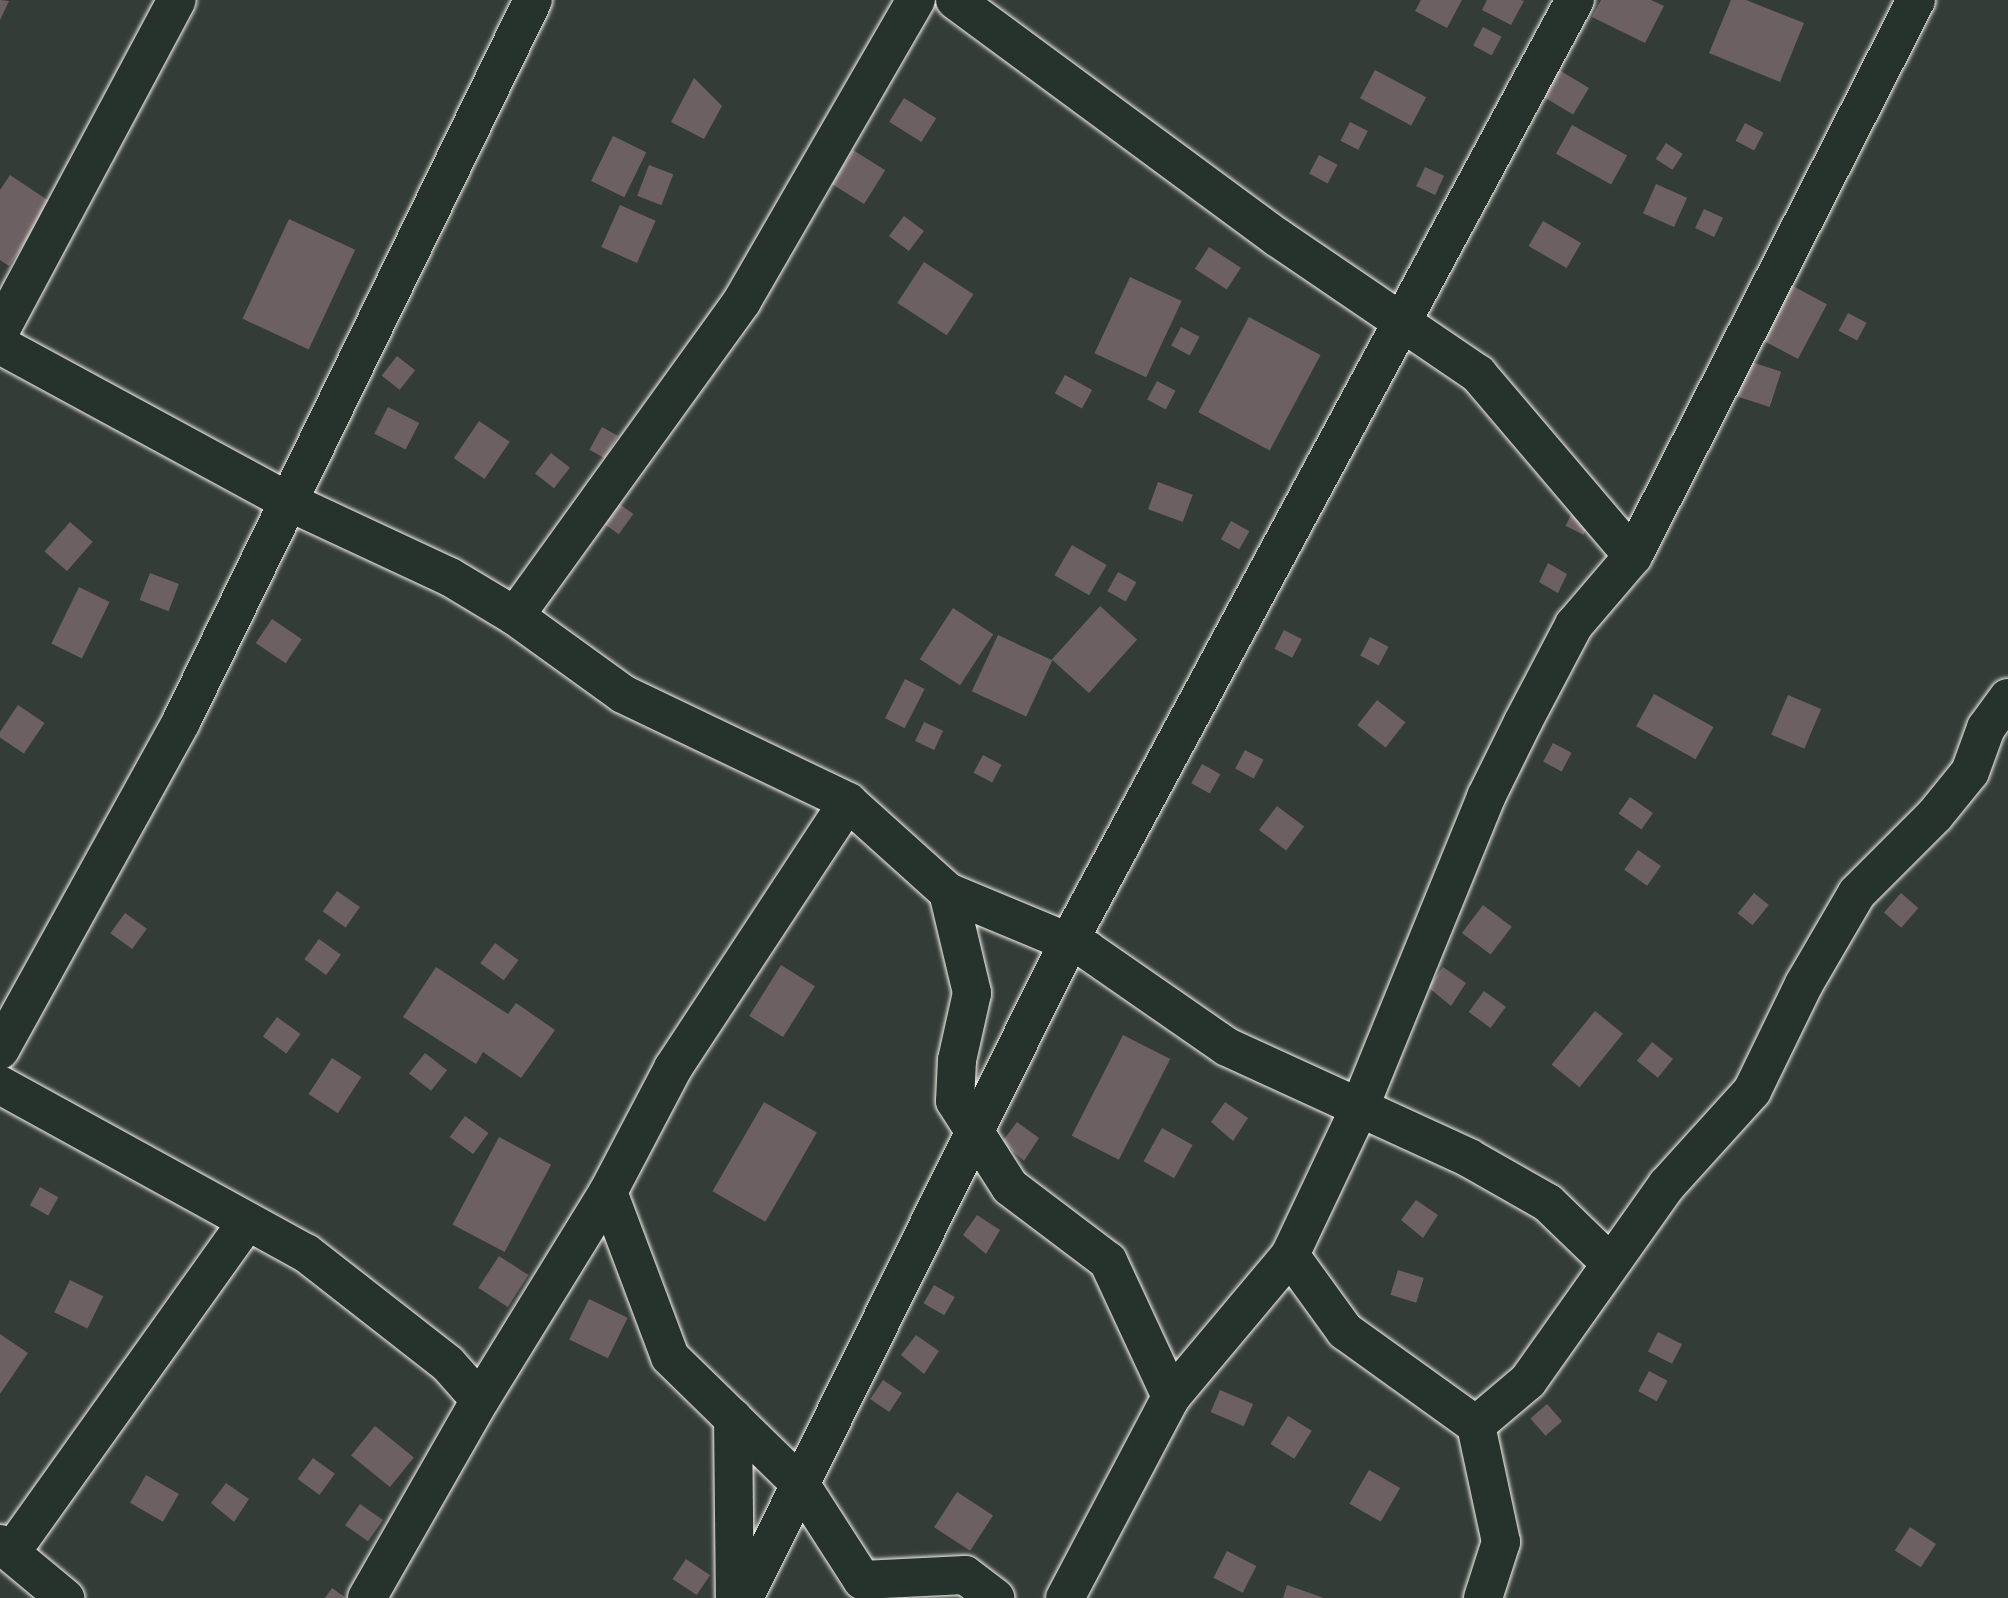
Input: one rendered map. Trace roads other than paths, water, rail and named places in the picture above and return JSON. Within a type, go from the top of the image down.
[{"type":"street","points":[[0,331],[177,0]]},
{"type":"street","points":[[0,1050],[181,722],[533,0]]},
{"type":"street","points":[[515,616],[742,301],[916,0]]},
{"type":"street","points":[[955,0],[1035,64],[1478,374],[1633,556]]},
{"type":"street","points":[[744,1598],[1068,943],[1576,0]]},
{"type":"street","points":[[1065,1598],[1171,1397],[1290,1255],[1358,1111],[1486,797],[1523,722],[1574,625],[1633,556],[1916,0]]},
{"type":"street","points":[[0,345],[289,502],[450,577],[515,616],[623,694],[848,802],[948,892],[1087,950],[1227,1047],[1358,1111],[1469,1158],[1548,1203],[1609,1262]]},
{"type":"street","points":[[1476,1425],[1528,1381],[1609,1262],[1667,1185],[1752,1091],[1804,984],[1857,892],[1926,825],[1970,772],[1986,728],[2008,698]]},
{"type":"street","points":[[367,1598],[480,1400],[608,1192],[673,1068],[848,802]]},
{"type":"street","points":[[948,892],[972,993],[957,1060],[955,1101],[974,1135],[1010,1188],[1108,1261],[1171,1397]]},
{"type":"street","points":[[0,1085],[306,1253],[448,1364],[480,1400]]},
{"type":"street","points":[[608,1192],[670,1357],[801,1485],[862,1580],[965,1575],[995,1598]]},
{"type":"street","points":[[65,1598],[6,1547],[247,1221]]},
{"type":"street","points":[[1290,1255],[1345,1331],[1476,1425],[1502,1542],[1483,1598]]},
{"type":"street","points":[[733,1418],[735,1598]]}]
